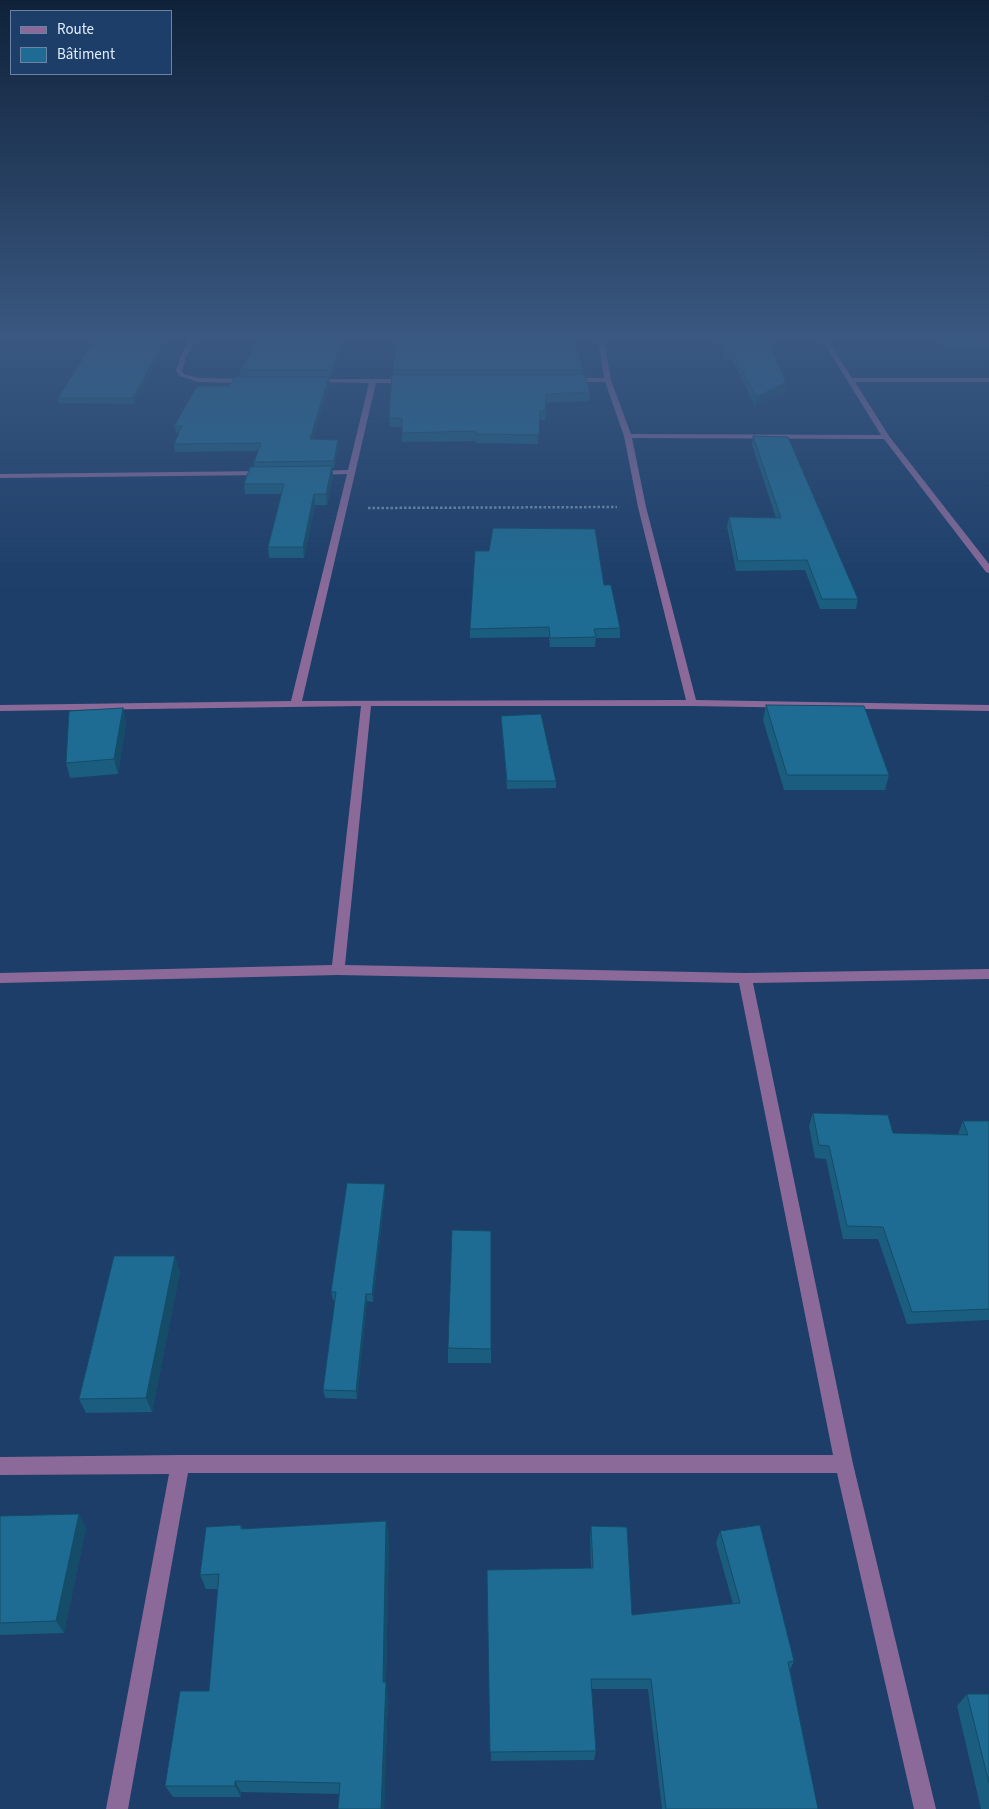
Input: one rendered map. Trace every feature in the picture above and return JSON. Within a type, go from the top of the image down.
[{"type":"street","points":[[296,703],[363,424]]},
{"type":"street","points":[[624,424],[628,436],[642,507],[692,703]]},
{"type":"street","points":[[878,424],[989,570]]},
{"type":"street","points":[[628,436],[886,437]]},
{"type":"street","points":[[312,473],[351,472]]},
{"type":"street","points":[[0,476],[273,473]]},
{"type":"street","points":[[0,708],[296,703],[692,703],[989,708]]},
{"type":"street","points":[[338,970],[366,703]]},
{"type":"street","points":[[0,978],[338,970],[744,978],[989,974]]},
{"type":"street","points":[[744,978],[844,1464],[925,1809]]},
{"type":"street","points":[[0,1466],[180,1464],[844,1464]]},
{"type":"street","points":[[117,1809],[180,1464]]},
{"type":"path","points":[[342,508],[642,507]]},
{"type":"building","points":[[175,424],[314,424],[310,439],[338,440],[334,461],[254,462],[261,443],[174,444],[182,426],[174,426]]},
{"type":"building","points":[[402,424],[539,424],[539,435],[476,434],[476,431],[402,433]]},
{"type":"building","points":[[753,436],[788,437],[858,599],[822,599],[807,560],[738,561],[729,517],[781,518]]},
{"type":"building","points":[[332,466],[326,494],[314,494],[303,547],[268,547],[284,484],[244,484],[250,467]]},
{"type":"building","points":[[493,528],[595,529],[604,585],[611,585],[620,628],[594,629],[596,637],[550,638],[549,627],[470,629],[475,551],[489,551]]},
{"type":"building","points":[[766,705],[864,706],[889,775],[787,775]]},
{"type":"building","points":[[123,708],[114,759],[66,763],[69,711]]},
{"type":"building","points":[[541,714],[556,781],[507,781],[501,716]]},
{"type":"building","points":[[813,1113],[888,1115],[893,1133],[968,1135],[963,1121],[989,1121],[989,1309],[912,1312],[883,1227],[847,1226],[829,1146],[819,1145]]},
{"type":"building","points":[[347,1183],[385,1184],[372,1294],[366,1294],[356,1391],[323,1390],[336,1292],[331,1292]]},
{"type":"building","points":[[452,1230],[491,1231],[491,1349],[448,1348]]},
{"type":"building","points":[[114,1256],[175,1256],[146,1398],[79,1399]]},
{"type":"building","points":[[79,1514],[56,1621],[0,1623],[0,1516]]},
{"type":"building","points":[[386,1521],[383,1682],[386,1682],[381,1809],[338,1809],[340,1783],[235,1781],[235,1786],[165,1786],[180,1691],[209,1691],[219,1574],[200,1575],[206,1527],[241,1525],[241,1529]]},
{"type":"building","points":[[760,1525],[794,1661],[788,1662],[818,1809],[666,1809],[651,1679],[591,1679],[596,1751],[490,1752],[487,1570],[593,1568],[591,1526],[627,1527],[632,1615],[740,1603],[720,1531]]},
{"type":"building","points":[[967,1694],[989,1694],[989,1783]]}]
